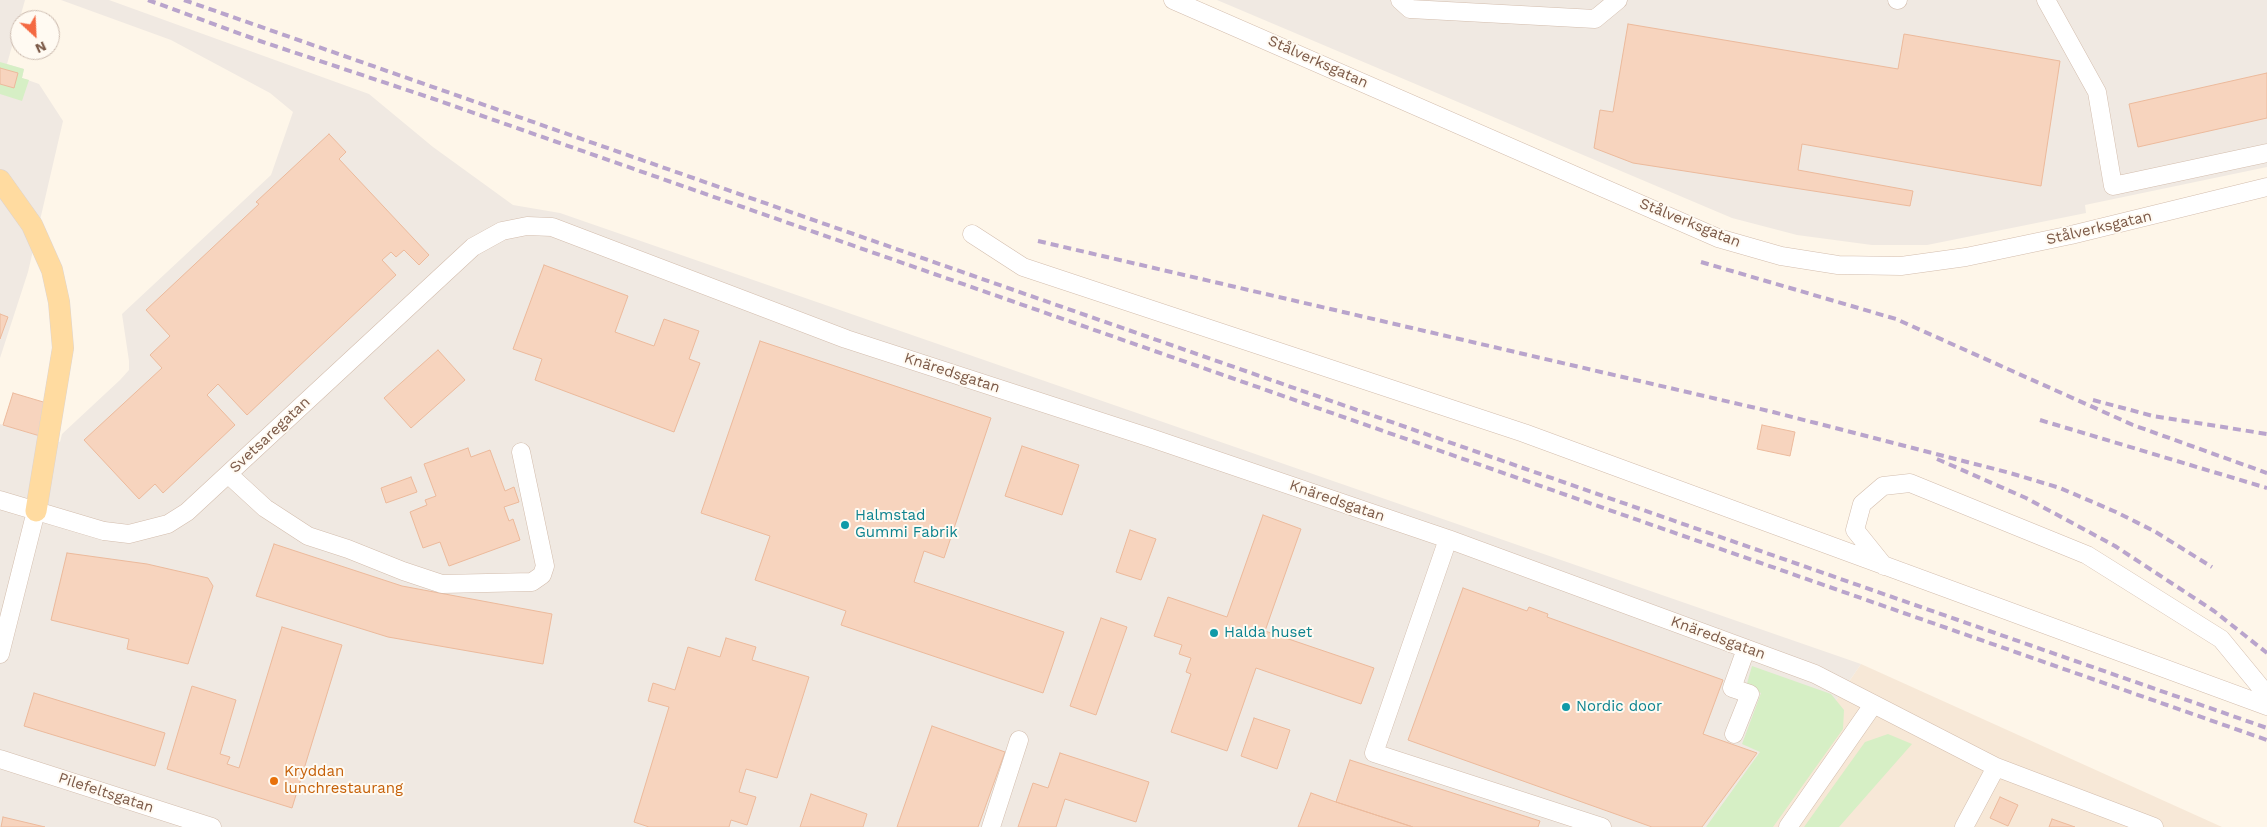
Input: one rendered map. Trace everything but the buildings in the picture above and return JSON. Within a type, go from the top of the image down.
[{"type":"main road","points":[[0,180],[32,226],[52,270],[59,302],[63,348],[36,512]]},
{"type":"street","name":"Stålverksgatan","points":[[1173,0],[1718,238],[1790,257],[1838,265],[1892,266],[1966,257],[2071,235],[2267,187]]},
{"type":"street","points":[[1400,0],[1410,9],[1595,19],[1618,0]]},
{"type":"street","points":[[2046,0],[2097,92],[2113,186],[2267,153]]},
{"type":"street","name":"Knäredsgatan","points":[[502,231],[527,226],[552,227],[846,339],[1151,438],[1448,539],[1815,674],[1996,767],[2154,827]]},
{"type":"street","name":"Svetsaregatan","points":[[0,500],[36,512],[104,530],[129,534],[168,524],[187,512],[473,247],[502,231]]},
{"type":"street","points":[[972,234],[1023,267],[1524,432],[2267,706]]},
{"type":"street","points":[[228,474],[265,508],[308,536],[348,549],[403,571],[442,584],[532,582],[542,575],[545,566],[521,452]]},
{"type":"street","points":[[1884,566],[1855,530],[1862,504],[1883,486],[1910,484],[2087,555],[2221,639],[2267,695]]},
{"type":"street","points":[[0,654],[36,512]]},
{"type":"street","points":[[1448,539],[1374,753],[1602,827]]},
{"type":"street","points":[[1734,734],[1750,694],[1732,688],[1746,648]]},
{"type":"street","points":[[1788,827],[1874,705]]},
{"type":"street","points":[[991,827],[1019,740]]},
{"type":"street","name":"Pilefeltsgatan","points":[[0,759],[212,827]]},
{"type":"street","points":[[1964,827],[1996,767]]},
{"type":"shaded area","points":[[0,0],[25,0],[22,10],[10,10],[10,53],[7,64],[24,69],[22,78],[39,84],[63,121],[28,272],[0,358]]},
{"type":"shaded area","points":[[61,0],[109,0],[369,94],[433,147],[513,205],[560,213],[1861,664],[1749,827],[0,827],[0,424],[60,442],[62,434],[120,380],[129,370],[122,314],[271,175],[293,112],[270,93],[171,40]]},
{"type":"shaded area","points":[[1217,0],[2267,0],[2267,167],[2085,205],[2086,213],[1927,245],[1872,245],[1797,235],[1732,218]]},
{"type":"shaded area","points":[[1861,664],[2222,827],[1749,827]]},
{"type":"green space","points":[[0,62],[24,69],[22,78],[29,80],[22,101],[0,94]]},
{"type":"green space","points":[[1752,666],[1831,694],[1844,710],[1843,729],[1773,827],[1706,827],[1760,752],[1742,744],[1761,693],[1746,687]]},
{"type":"green space","points":[[1888,734],[1912,744],[1839,827],[1804,827],[1865,742]]},
{"type":"railway","points":[[148,0],[260,41],[431,98],[2267,740]]},
{"type":"railway","points":[[184,0],[2267,728]]},
{"type":"railway","points":[[1038,241],[1773,412],[2010,473],[2060,488],[2116,512],[2154,531],[2212,567]]},
{"type":"railway","points":[[1701,262],[1896,319],[2133,425],[2267,473]]},
{"type":"railway","points":[[2093,400],[2153,416],[2267,434]]},
{"type":"railway","points":[[2040,420],[2267,488]]},
{"type":"railway","points":[[1937,459],[2026,498],[2115,546],[2214,611],[2267,653]]},
{"type":"place","name":"Halmstad Gummi Fabrik","points":[[845,525]]},
{"type":"place","name":"Halda huset","points":[[1214,633]]},
{"type":"place","name":"Nordic door","points":[[1566,707]]},
{"type":"place","name":"Kryddan lunchrestaurang","points":[[274,781]]}]
